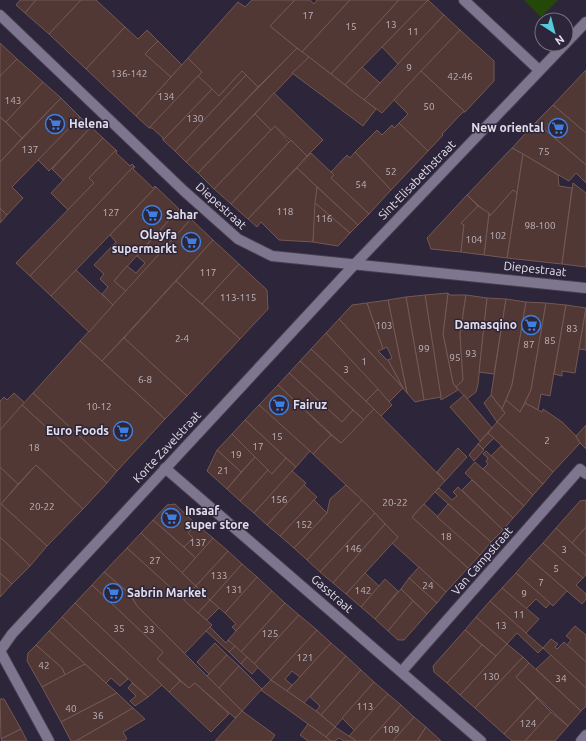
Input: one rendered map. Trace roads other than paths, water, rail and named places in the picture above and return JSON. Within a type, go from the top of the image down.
[{"type":"street","points":[[464,0],[539,70]]},
{"type":"street","name":"Diepestraat","points":[[0,15],[184,191],[238,239],[272,256],[586,288]]},
{"type":"street","name":"Sint-Elisabethstraat","points":[[574,34],[586,22]]},
{"type":"street","name":"Sint-Elisabethstraat","points":[[355,264],[556,52]]},
{"type":"street","name":"Korte Zavelstraat","points":[[0,651],[12,634],[355,264]]},
{"type":"street","name":"Gasstraat","points":[[165,468],[402,671],[470,737],[481,741]]},
{"type":"street","name":"Van Campstraat","points":[[402,671],[583,471]]},
{"type":"street","points":[[0,651],[49,741]]},
{"type":"street","points":[[581,741],[586,735]]},
{"type":"place","name":"Helena","points":[[55,124]]},
{"type":"place","name":"New oriental","points":[[558,128]]},
{"type":"place","name":"Sahar","points":[[152,215]]},
{"type":"place","name":"Olayfa supermarkt","points":[[191,242]]},
{"type":"place","name":"Damasqino","points":[[531,325]]},
{"type":"place","name":"Fairuz","points":[[279,405]]},
{"type":"place","name":"Euro Foods","points":[[123,431]]},
{"type":"place","name":"Insaaf super store","points":[[171,518]]},
{"type":"place","name":"Sabrin Market","points":[[113,593]]}]
